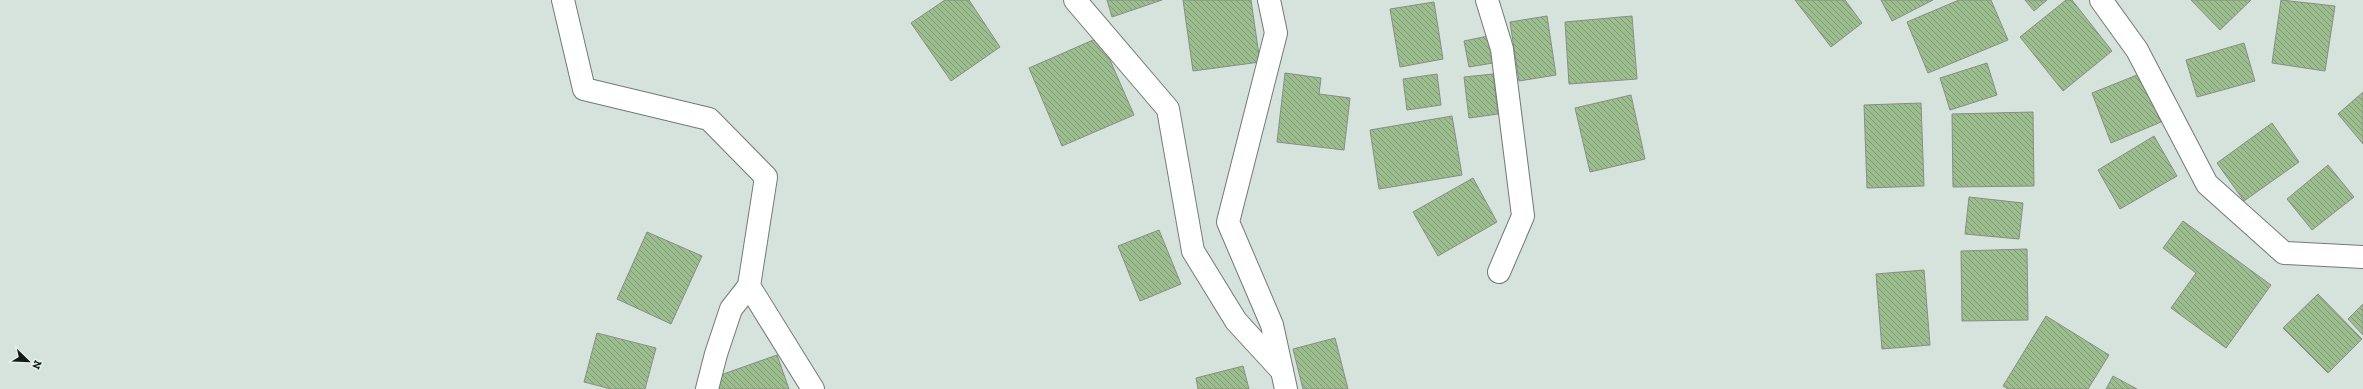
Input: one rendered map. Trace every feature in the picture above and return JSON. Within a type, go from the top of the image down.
[{"type":"street","points":[[563,0],[584,89],[709,119],[766,177],[749,286],[731,310],[716,354],[708,389]]},
{"type":"street","points":[[1075,0],[1168,109],[1194,251],[1236,321],[1284,380]]},
{"type":"street","points":[[1269,0],[1276,33],[1228,222],[1272,325],[1284,380]]},
{"type":"street","points":[[1487,0],[1502,49],[1523,216],[1499,272]]},
{"type":"street","points":[[2101,0],[2137,50],[2207,184],[2284,253],[2363,257]]},
{"type":"street","points":[[749,286],[813,389]]},
{"type":"building","points":[[945,0],[969,0],[1000,47],[951,81],[911,23]]},
{"type":"building","points":[[1107,0],[1162,0],[1112,17]]},
{"type":"building","points":[[1183,0],[1251,0],[1260,62],[1193,71]]},
{"type":"building","points":[[1795,0],[1845,0],[1862,23],[1831,47]]},
{"type":"building","points":[[1881,0],[1933,0],[1892,21]]},
{"type":"building","points":[[1959,0],[1991,0],[2008,40],[1928,73],[1907,22]]},
{"type":"building","points":[[2025,0],[2047,0],[2034,11]]},
{"type":"building","points":[[2066,0],[2072,0],[2112,51],[2063,91],[2020,37]]},
{"type":"building","points":[[2191,0],[2251,0],[2220,30]]},
{"type":"building","points":[[2281,0],[2335,6],[2325,71],[2272,63]]},
{"type":"building","points":[[1434,2],[1443,59],[1400,67],[1390,9]]},
{"type":"building","points":[[1547,16],[1556,75],[1519,81],[1510,22]]},
{"type":"building","points":[[1632,16],[1637,79],[1569,84],[1565,22]]},
{"type":"building","points":[[1488,36],[1493,63],[1469,67],[1464,41]]},
{"type":"building","points":[[1100,37],[1134,115],[1062,146],[1029,68]]},
{"type":"building","points":[[2244,43],[2255,81],[2197,97],[2186,60]]},
{"type":"building","points":[[1987,63],[1997,95],[1950,110],[1940,78]]},
{"type":"building","points":[[1285,73],[1321,78],[1319,94],[1350,98],[1344,150],[1277,142]]},
{"type":"building","points":[[2142,73],[2161,122],[2111,143],[2092,93]]},
{"type":"building","points":[[1437,74],[1441,105],[1407,110],[1403,79]]},
{"type":"building","points":[[1493,74],[1498,114],[1469,118],[1464,77]]},
{"type":"building","points":[[2363,92],[2363,144],[2338,114]]},
{"type":"building","points":[[1631,95],[1645,159],[1590,172],[1575,108]]},
{"type":"building","points":[[1921,103],[1924,186],[1867,188],[1864,105]]},
{"type":"building","points":[[2033,112],[2034,186],[1953,187],[1952,114]]},
{"type":"building","points":[[1452,116],[1462,175],[1379,189],[1370,130]]},
{"type":"building","points":[[2272,123],[2299,162],[2244,201],[2217,163]]},
{"type":"building","points":[[2154,136],[2177,176],[2120,209],[2098,170]]},
{"type":"building","points":[[2328,165],[2354,197],[2312,230],[2287,199]]},
{"type":"building","points":[[1473,178],[1497,222],[1438,256],[1413,212]]},
{"type":"building","points":[[1969,197],[2023,203],[2019,239],[1965,234]]},
{"type":"building","points":[[2183,221],[2271,285],[2226,348],[2171,308],[2196,273],[2163,248]]},
{"type":"building","points":[[1159,230],[1181,284],[1140,301],[1118,246]]},
{"type":"building","points":[[647,232],[702,256],[671,324],[617,299]]},
{"type":"building","points":[[2027,249],[2028,320],[1962,321],[1961,251]]},
{"type":"building","points":[[1924,270],[1930,345],[1882,349],[1876,274]]},
{"type":"building","points":[[2318,294],[2362,339],[2328,373],[2283,328]]},
{"type":"building","points":[[2363,304],[2363,335],[2348,319]]},
{"type":"building","points":[[2046,316],[2109,355],[2088,389],[2008,389],[2003,386]]},
{"type":"building","points":[[597,333],[656,348],[645,389],[611,389],[584,382]]},
{"type":"building","points":[[1335,338],[1348,389],[1303,389],[1293,349]]},
{"type":"building","points":[[777,355],[789,389],[719,389],[715,377]]},
{"type":"building","points":[[1243,366],[1249,389],[1198,389],[1196,378]]},
{"type":"building","points":[[2113,376],[2137,389],[2106,389]]}]
